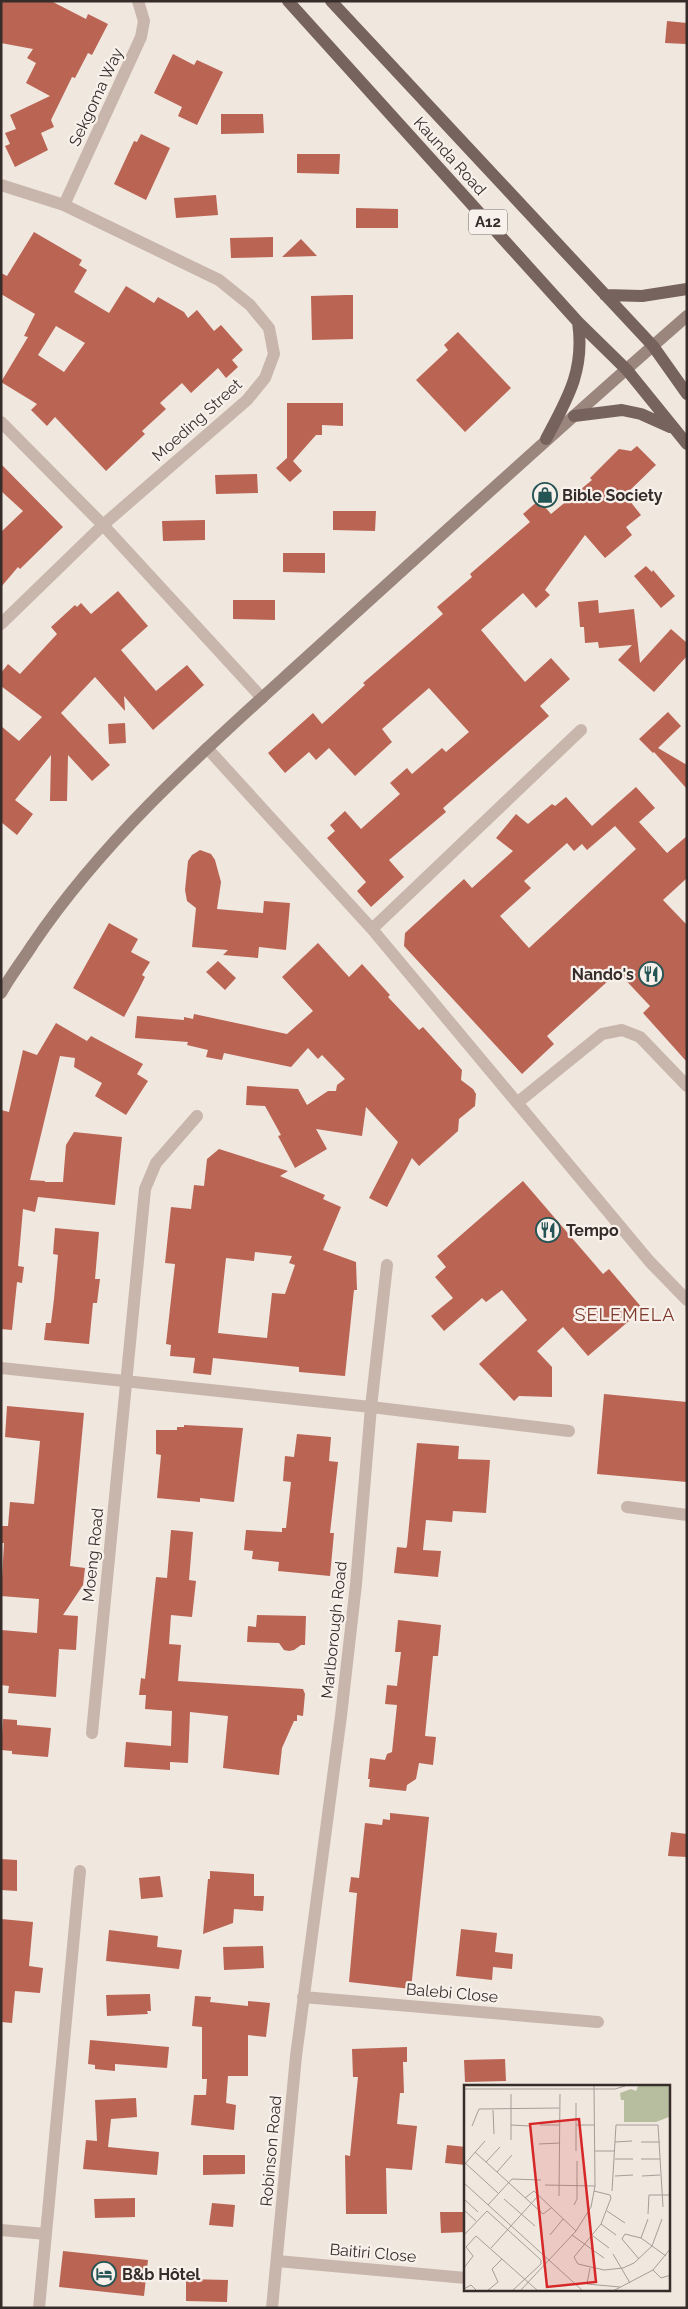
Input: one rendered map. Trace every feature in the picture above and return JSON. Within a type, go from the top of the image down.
[{"type":"main road","name":"Kaunda Road","points":[[288,1],[578,322],[627,370],[687,444]]},
{"type":"main road","name":"Kaunda Road","points":[[331,1],[606,295],[652,346],[687,394]]},
{"type":"main road","points":[[606,295],[642,296],[687,289]]},
{"type":"main road","points":[[546,439],[573,386],[579,368],[582,343],[578,322]]},
{"type":"main road","points":[[574,416],[622,410],[641,414],[673,428]]},
{"type":"street","name":"Sekgoma Way","points":[[64,205],[141,37],[144,21],[138,1]]},
{"type":"street","name":"Moeding Street","points":[[1,185],[64,205],[219,280],[250,305],[269,328],[274,354],[265,378],[247,400],[102,525],[1,624]]},
{"type":"street","points":[[1,993],[44,928],[77,884],[117,838],[207,748],[546,439],[687,316]]},
{"type":"street","points":[[1,422],[102,525],[262,698]]},
{"type":"street","points":[[372,930],[581,730]]},
{"type":"street","points":[[207,748],[372,930],[650,1262],[686,1298]]},
{"type":"street","points":[[517,1103],[602,1034],[622,1030],[640,1037],[687,1086]]},
{"type":"street","name":"Moeng Road","points":[[92,1733],[145,1189],[156,1164],[197,1116]]},
{"type":"street","name":"Marlborough Road","points":[[303,1997],[341,1716],[356,1584],[371,1407],[388,1265]]},
{"type":"street","points":[[1,1368],[371,1407],[569,1431]]},
{"type":"street","points":[[627,1507],[687,1515]]},
{"type":"street","points":[[39,2308],[80,1871]]},
{"type":"street","name":"Balebi Close","points":[[303,1997],[598,2022]]},
{"type":"street","name":"Robinson Road","points":[[272,2308],[292,2090],[303,1997]]},
{"type":"street","points":[[1,2230],[46,2234]]},
{"type":"street","name":"Baitiri Close","points":[[277,2261],[464,2278]]},
{"type":"building","points":[[1,1],[51,1],[86,19],[88,14],[108,24],[92,55],[88,53],[75,78],[72,77],[51,120],[54,127],[41,133],[48,150],[15,167],[5,146],[10,144],[5,133],[16,129],[10,115],[50,96],[26,83],[36,63],[27,58],[33,49],[1,43]]},
{"type":"building","points":[[667,21],[687,23],[686,44],[665,43]]},
{"type":"building","points":[[173,54],[194,65],[197,60],[223,72],[197,125],[178,116],[182,107],[154,93]]},
{"type":"building","points":[[221,114],[263,114],[264,133],[221,134]]},
{"type":"building","points":[[141,134],[170,148],[146,200],[114,184],[134,141],[137,142]]},
{"type":"building","points":[[297,154],[340,154],[339,174],[297,173]]},
{"type":"building","points":[[216,195],[218,215],[176,218],[174,198]]},
{"type":"building","points":[[356,208],[398,209],[398,228],[356,228]]},
{"type":"building","points":[[34,232],[82,260],[79,265],[87,270],[74,292],[109,313],[126,286],[154,303],[158,297],[184,312],[188,318],[197,310],[214,331],[221,325],[243,350],[232,360],[238,367],[226,378],[218,368],[191,393],[182,383],[160,403],[166,409],[142,431],[145,434],[106,471],[55,417],[47,426],[31,410],[37,404],[1,382],[28,337],[24,336],[35,314],[1,294],[1,273],[7,276]],"holes":[[[56,326],[85,343],[64,372],[38,355]]]},
{"type":"building","points":[[273,237],[273,257],[231,258],[230,238]]},
{"type":"building","points":[[301,239],[317,256],[282,257]]},
{"type":"building","points":[[353,295],[353,339],[312,340],[311,296]]},
{"type":"building","points":[[458,332],[511,388],[465,432],[416,380],[448,350],[444,345]]},
{"type":"building","points":[[287,403],[343,403],[343,426],[322,425],[322,435],[316,435],[293,461],[302,471],[290,482],[276,468],[287,458]]},
{"type":"building","points":[[637,446],[656,465],[625,495],[641,515],[626,527],[632,535],[605,558],[585,535],[545,590],[550,595],[536,608],[523,593],[481,630],[525,682],[551,658],[570,679],[540,706],[549,716],[443,808],[446,812],[389,860],[404,877],[371,907],[357,891],[366,882],[327,838],[335,831],[330,825],[345,811],[361,829],[400,794],[390,783],[407,768],[412,774],[442,748],[446,752],[469,732],[429,688],[382,729],[392,742],[355,776],[329,748],[316,760],[309,752],[285,773],[268,753],[313,713],[322,724],[365,685],[363,683],[443,614],[437,607],[472,577],[470,574],[530,522],[523,514],[539,500],[551,514],[592,480],[590,478],[619,449],[631,451]]},
{"type":"building","points":[[1,464],[63,527],[20,569],[18,567],[1,587],[1,532],[23,511],[1,491]]},
{"type":"building","points":[[257,474],[258,493],[216,494],[215,475]]},
{"type":"building","points":[[333,511],[376,511],[375,531],[333,530]]},
{"type":"building","points":[[205,520],[205,540],[163,541],[162,521]]},
{"type":"building","points":[[283,553],[325,553],[325,573],[283,572]]},
{"type":"building","points":[[646,566],[652,572],[653,570],[675,596],[661,608],[634,576]]},
{"type":"building","points":[[118,591],[148,626],[121,650],[156,691],[187,665],[204,685],[153,730],[124,696],[125,711],[95,677],[61,713],[110,765],[92,781],[68,755],[67,801],[50,801],[51,755],[15,800],[33,814],[17,835],[1,822],[1,726],[19,741],[42,717],[1,686],[1,673],[8,664],[20,674],[57,634],[51,627],[75,605],[77,607],[81,603],[91,614]]},
{"type":"building","points":[[233,600],[275,600],[275,620],[233,619]]},
{"type":"building","points":[[598,600],[599,613],[634,609],[640,663],[671,629],[687,643],[687,656],[654,692],[618,660],[632,645],[599,648],[598,642],[585,643],[584,627],[580,627],[578,602]]},
{"type":"building","points":[[668,712],[681,726],[658,748],[687,765],[687,789],[654,752],[639,739]]},
{"type":"building","points":[[125,723],[126,743],[109,744],[108,724]]},
{"type":"building","points":[[636,787],[655,808],[639,822],[667,853],[687,836],[687,878],[663,900],[687,925],[687,1062],[643,1013],[650,1006],[618,972],[547,1036],[554,1044],[522,1074],[404,946],[405,933],[464,879],[472,888],[513,851],[496,838],[516,814],[528,824],[552,804],[555,806],[566,797],[592,826]],"holes":[[[615,826],[636,849],[529,948],[500,916],[531,888],[524,881],[567,843],[574,851],[582,844],[587,850]]]},
{"type":"building","points":[[200,850],[211,854],[215,860],[221,882],[217,909],[263,913],[264,901],[290,903],[286,950],[259,947],[258,958],[223,955],[228,950],[192,947],[196,908],[187,901],[185,890],[188,861],[192,855]]},
{"type":"building","points":[[109,923],[138,939],[131,952],[150,962],[142,975],[145,977],[124,1017],[73,988]]},
{"type":"building","points":[[318,943],[349,977],[362,964],[390,995],[388,997],[419,1030],[423,1027],[462,1070],[461,1080],[473,1089],[476,1094],[475,1106],[459,1119],[458,1131],[419,1166],[412,1158],[387,1207],[369,1198],[398,1142],[366,1107],[362,1136],[316,1129],[327,1149],[295,1168],[278,1136],[281,1135],[265,1106],[246,1105],[247,1086],[298,1089],[307,1105],[328,1091],[336,1091],[337,1085],[345,1079],[322,1055],[318,1059],[308,1048],[291,1067],[224,1053],[222,1060],[206,1057],[208,1050],[187,1045],[188,1042],[135,1038],[137,1016],[184,1020],[184,1017],[193,1019],[194,1014],[287,1034],[313,1011],[282,977]]},
{"type":"building","points":[[218,961],[236,978],[225,990],[206,972]]},
{"type":"building","points":[[56,1023],[87,1041],[91,1036],[143,1064],[137,1074],[148,1081],[126,1115],[95,1096],[102,1083],[74,1067],[75,1058],[60,1056],[30,1180],[63,1182],[66,1145],[74,1132],[122,1137],[115,1205],[38,1197],[35,1212],[23,1209],[18,1266],[24,1267],[22,1283],[17,1282],[12,1330],[1,1329],[1,1110],[9,1112],[23,1050],[37,1055]]},
{"type":"building","points":[[219,1149],[288,1171],[280,1176],[325,1195],[323,1199],[341,1207],[323,1250],[356,1262],[357,1290],[354,1290],[345,1376],[299,1372],[299,1367],[213,1358],[211,1375],[193,1373],[195,1358],[170,1356],[171,1345],[166,1344],[175,1264],[165,1263],[171,1207],[191,1209],[194,1185],[204,1186],[207,1159]],"holes":[[[255,1252],[292,1256],[289,1263],[295,1265],[285,1294],[272,1293],[267,1338],[218,1333],[226,1258],[254,1261]]]},
{"type":"building","points":[[523,1181],[603,1274],[609,1269],[643,1309],[588,1356],[563,1327],[537,1351],[552,1367],[552,1397],[519,1396],[514,1401],[479,1364],[527,1320],[502,1290],[486,1302],[482,1298],[444,1331],[431,1316],[453,1298],[435,1277],[446,1267],[437,1256]]},
{"type":"building","points":[[55,1228],[99,1232],[95,1279],[100,1279],[97,1303],[93,1303],[89,1344],[44,1340],[46,1323],[51,1323],[54,1299],[58,1255],[53,1254]]},
{"type":"building","points":[[604,1394],[687,1402],[687,1482],[597,1474]]},
{"type":"building","points":[[7,1406],[84,1413],[70,1566],[85,1568],[83,1585],[63,1615],[78,1616],[76,1650],[59,1649],[56,1697],[8,1693],[9,1686],[1,1685],[1,1630],[37,1633],[39,1599],[1,1596],[4,1543],[1,1543],[1,1526],[8,1526],[10,1502],[34,1504],[40,1441],[5,1437]]},
{"type":"building","points":[[184,1425],[243,1428],[234,1502],[200,1498],[200,1502],[157,1498],[161,1455],[156,1454],[156,1430],[177,1430],[177,1427],[184,1427]]},
{"type":"building","points":[[297,1434],[331,1437],[329,1461],[338,1462],[330,1533],[334,1533],[330,1576],[278,1571],[279,1562],[252,1559],[253,1551],[244,1550],[246,1530],[282,1532],[282,1528],[286,1528],[291,1482],[283,1481],[285,1456],[294,1457]]},
{"type":"building","points":[[417,1443],[459,1446],[458,1459],[490,1460],[486,1513],[453,1511],[452,1522],[426,1520],[423,1550],[441,1551],[438,1577],[394,1573],[397,1547],[406,1548],[407,1546]]},
{"type":"building","points":[[171,1530],[193,1532],[189,1580],[196,1581],[192,1617],[171,1615],[169,1644],[181,1645],[178,1681],[303,1689],[305,1694],[303,1716],[297,1715],[297,1721],[294,1721],[282,1748],[279,1775],[223,1768],[228,1716],[190,1712],[188,1763],[170,1762],[170,1770],[124,1767],[126,1742],[171,1746],[172,1711],[145,1709],[146,1695],[139,1695],[141,1678],[145,1679],[156,1577],[167,1578]]},
{"type":"building","points":[[257,1615],[306,1616],[305,1645],[289,1651],[284,1650],[279,1643],[247,1642],[248,1626],[256,1627]]},
{"type":"building","points":[[398,1620],[441,1625],[438,1656],[433,1656],[425,1736],[436,1737],[433,1765],[419,1763],[416,1779],[407,1785],[406,1791],[369,1787],[370,1779],[368,1779],[370,1758],[385,1760],[387,1754],[392,1752],[397,1705],[385,1704],[387,1685],[397,1686],[401,1652],[395,1652]]},
{"type":"building","points":[[3,1719],[17,1720],[17,1725],[51,1728],[48,1757],[12,1754],[12,1751],[1,1750]]},
{"type":"building","points":[[390,1813],[429,1817],[411,1989],[349,1982],[357,1893],[349,1892],[351,1877],[359,1878],[365,1823],[382,1825],[383,1819],[390,1820]]},
{"type":"building","points":[[671,1832],[687,1834],[687,1857],[668,1856]]},
{"type":"building","points":[[1,1859],[17,1860],[17,1891],[1,1890]]},
{"type":"building","points":[[210,1871],[254,1874],[254,1896],[264,1896],[263,1911],[234,1909],[233,1923],[203,1934]]},
{"type":"building","points":[[160,1876],[163,1897],[141,1899],[139,1878]]},
{"type":"building","points":[[1,1919],[33,1922],[29,1966],[43,1968],[40,1993],[15,1991],[12,2023],[1,2022]]},
{"type":"building","points":[[461,1929],[497,1933],[495,1952],[513,1954],[512,1969],[493,1967],[492,1980],[456,1976]]},
{"type":"building","points":[[109,1930],[158,1936],[157,1947],[182,1950],[179,1969],[106,1961]]},
{"type":"building","points":[[263,1946],[264,1968],[224,1970],[223,1947]]},
{"type":"building","points":[[150,1994],[151,2011],[147,2011],[148,2014],[107,2016],[106,1995]]},
{"type":"building","points":[[195,1996],[211,1997],[210,2002],[248,2006],[248,2001],[270,2003],[266,2037],[248,2035],[248,2076],[228,2076],[226,2103],[236,2105],[234,2130],[191,2125],[194,2095],[206,2095],[207,2079],[202,2079],[202,2027],[192,2026]]},
{"type":"building","points":[[90,2040],[169,2047],[167,2068],[115,2064],[115,2071],[95,2069],[95,2065],[88,2064]]},
{"type":"building","points":[[407,2047],[407,2062],[403,2062],[404,2093],[400,2093],[397,2124],[417,2126],[412,2170],[386,2168],[387,2214],[346,2214],[345,2155],[350,2156],[358,2077],[353,2077],[352,2049]]},
{"type":"building","points":[[505,2059],[506,2081],[465,2082],[464,2060]]},
{"type":"building","points":[[136,2098],[137,2117],[111,2119],[108,2147],[159,2152],[157,2175],[83,2169],[86,2140],[97,2141],[95,2100]]},
{"type":"building","points":[[447,2145],[464,2147],[464,2165],[445,2163]]},
{"type":"building","points":[[203,2155],[245,2155],[245,2174],[203,2175]]},
{"type":"building","points":[[135,2198],[135,2217],[95,2218],[94,2199]]},
{"type":"building","points":[[212,2203],[235,2205],[233,2227],[209,2225]]},
{"type":"building","points":[[440,2212],[464,2212],[464,2232],[441,2233]]},
{"type":"building","name":"B&b Hôtel","points":[[63,2251],[148,2260],[144,2296],[59,2287]]},
{"type":"building","points":[[186,2279],[228,2280],[227,2302],[186,2301]]},
{"type":"place","name":"Bible Society","points":[[545,495]]},
{"type":"place","name":"Nando's","points":[[651,974]]},
{"type":"place","name":"Tempo","points":[[548,1230]]},
{"type":"place","name":"B&b Hôtel","points":[[104,2274]]},
{"type":"district","name":"SELEMELA","points":[[625,1314]]}]
